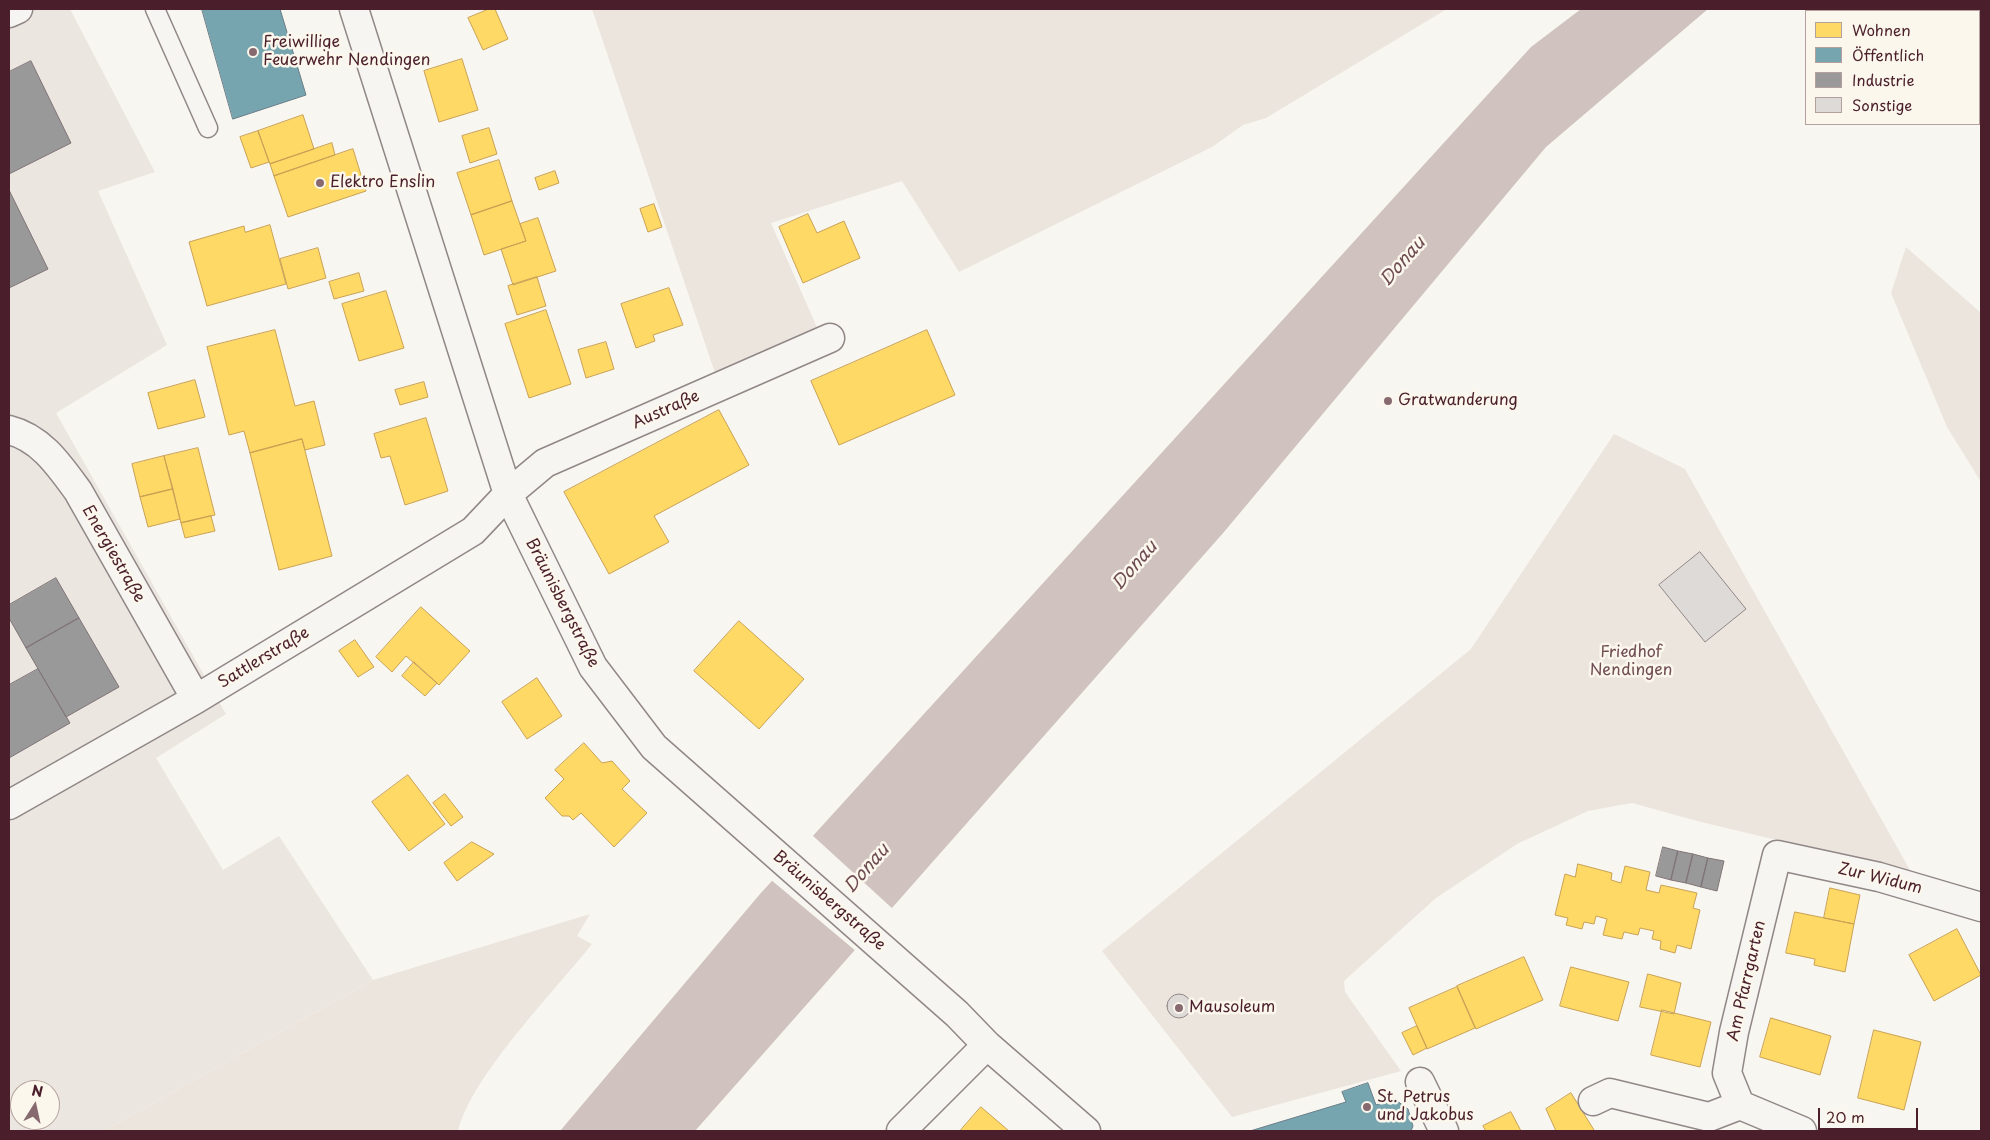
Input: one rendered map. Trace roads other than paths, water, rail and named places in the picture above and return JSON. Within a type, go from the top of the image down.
[{"type":"street","points":[[9,13],[18,9]]},
{"type":"street","name":"Bräunisbergstraße","points":[[354,9],[508,494],[593,667],[654,747],[957,1014],[987,1046],[1086,1131]]},
{"type":"street","name":"Austraße","points":[[508,494],[545,464],[830,338]]},
{"type":"street","name":"Energiestraße","points":[[9,430],[34,440],[58,462],[78,491],[196,699]]},
{"type":"street","name":"Sattlerstraße","points":[[9,805],[196,699],[473,531],[508,494]]},
{"type":"street","name":"Zur Widum","points":[[1777,855],[1879,877],[1981,907]]},
{"type":"street","name":"Am Pfarrgarten","points":[[1740,1105],[1727,1073],[1734,1032],[1777,855]]},
{"type":"street","points":[[901,1131],[987,1046]]},
{"type":"street","points":[[1420,1082],[1444,1131]]},
{"type":"street","points":[[1592,1101],[1610,1094],[1709,1117],[1740,1105],[1802,1131]]},
{"type":"lane","points":[[154,9],[208,128]]},
{"type":"water","name":"Donau","points":[[1581,9],[1708,9],[1546,147],[1224,532],[695,1131],[560,1131],[760,894],[1531,47]]},
{"type":"place","name":"Freiwillige Feuerwehr Nendingen","points":[[253,52]]},
{"type":"place","name":"Elektro Enslin","points":[[320,183]]},
{"type":"place","name":"Gratwanderung","points":[[1388,401]]},
{"type":"place","name":"Mausoleum","points":[[1179,1008]]},
{"type":"place","name":"St. Petrus und Jakobus","points":[[1367,1107]]},
{"type":"park label","name":"Friedhof Nendingen","points":[[1631,662]]}]
